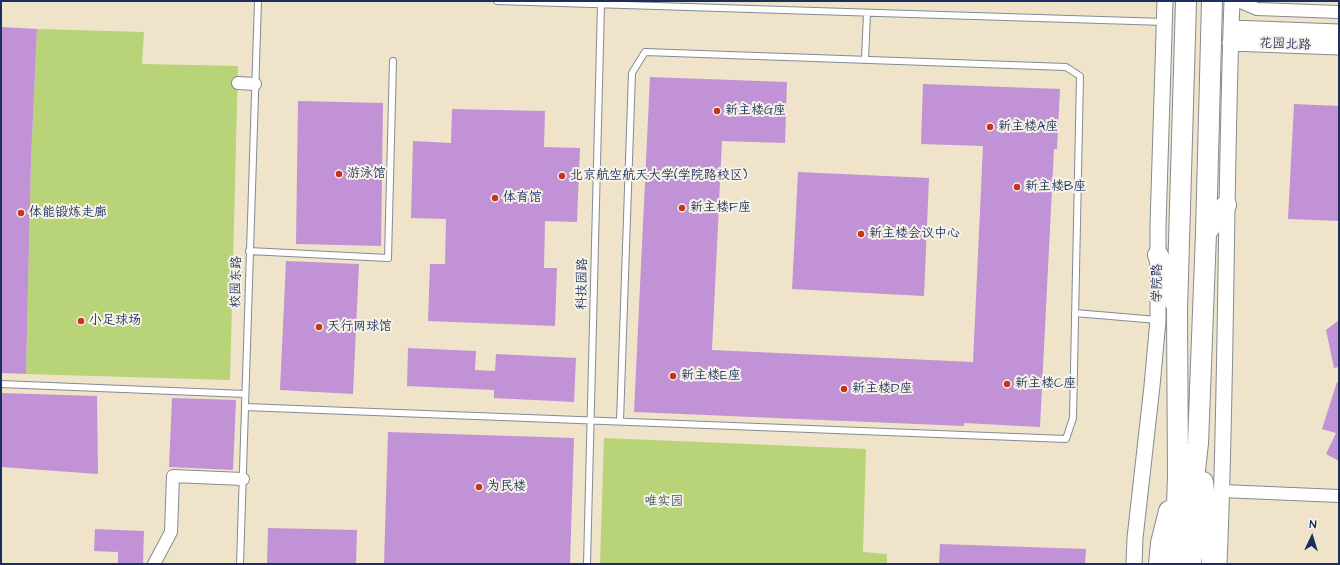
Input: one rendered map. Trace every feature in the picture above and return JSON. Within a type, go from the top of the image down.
[{"type":"highway","name":"学院路","points":[[1175,564],[1178,476],[1177,310],[1186,1]]},
{"type":"highway","points":[[1191,564],[1192,498],[1198,443],[1206,233],[1212,1]]},
{"type":"highway","points":[[1206,233],[1226,205]]},
{"type":"highway","points":[[1158,256],[1177,310]]},
{"type":"highway","points":[[1198,443],[1212,564]]},
{"type":"highway","points":[[1159,564],[1161,543],[1178,476]]},
{"type":"street","name":"学院路","points":[[1134,564],[1135,538],[1158,320],[1158,256],[1165,1]]},
{"type":"street","points":[[1220,564],[1226,205],[1232,1]]},
{"type":"street","points":[[1238,1],[1257,9],[1339,12]]},
{"type":"street","name":"花园北路","points":[[1231,28],[1339,32]]},
{"type":"street","name":"花园北路","points":[[1230,43],[1339,47]]},
{"type":"street","points":[[238,83],[255,84]]},
{"type":"street","points":[[154,564],[171,532],[173,476],[243,478]]},
{"type":"street","points":[[1222,491],[1339,496]]},
{"type":"lane","name":"校园东路","points":[[240,564],[258,1]]},
{"type":"lane","points":[[497,1],[1164,22]]},
{"type":"lane","name":"科技园路","points":[[587,564],[601,4]]},
{"type":"lane","points":[[865,60],[867,13]]},
{"type":"lane","points":[[245,407],[1066,439],[1073,418],[1080,76],[1066,68],[645,52],[632,73],[620,421]]},
{"type":"lane","points":[[249,251],[388,258],[393,61]]},
{"type":"lane","points":[[1075,313],[1158,320]]},
{"type":"lane","points":[[1,384],[245,394]]},
{"type":"green space","points":[[37,29],[144,32],[142,64],[238,66],[230,380],[26,374],[31,160]]},
{"type":"green space","name":"唯实园","points":[[604,438],[866,449],[863,552],[887,554],[887,564],[600,564]]},
{"type":"building","name":"体能锻炼走廊","points":[[1,27],[37,29],[31,160],[26,374],[1,373]]},
{"type":"building","points":[[650,77],[787,82],[785,143],[722,141],[712,350],[973,362],[983,146],[921,144],[923,84],[1060,89],[1057,149],[1054,149],[1040,427],[964,423],[964,426],[634,412]]},
{"type":"building","name":"游泳馆","points":[[298,101],[383,103],[381,246],[296,244]]},
{"type":"building","points":[[1294,104],[1339,106],[1339,221],[1288,219]]},
{"type":"building","name":"体育馆","points":[[452,109],[545,111],[544,147],[580,148],[577,222],[545,221],[544,268],[557,268],[555,326],[428,321],[430,264],[445,264],[446,219],[411,218],[413,141],[451,143]]},
{"type":"building","name":"新主楼会议中心","points":[[798,172],[929,178],[924,296],[792,289]]},
{"type":"building","name":"天行网球馆","points":[[286,261],[359,264],[353,394],[280,390]]},
{"type":"building","points":[[1339,320],[1339,367],[1334,368],[1326,330]]},
{"type":"building","points":[[408,348],[476,351],[475,370],[495,371],[496,354],[576,358],[574,402],[494,398],[494,390],[407,386]]},
{"type":"building","points":[[1337,382],[1339,383],[1339,461],[1326,454],[1336,433],[1322,429]]},
{"type":"building","points":[[1,393],[97,396],[98,474],[1,467]]},
{"type":"building","points":[[172,398],[236,400],[233,470],[169,467]]},
{"type":"building","name":"为民楼","points":[[388,432],[574,438],[570,564],[384,564]]},
{"type":"building","points":[[268,528],[357,530],[356,564],[267,564]]},
{"type":"building","points":[[95,529],[144,531],[143,564],[118,564],[118,552],[94,551]]},
{"type":"building","points":[[940,544],[1086,549],[1085,564],[939,564]]},
{"type":"place","name":"新主楼G座","points":[[717,111]]},
{"type":"place","name":"新主楼A座","points":[[990,127]]},
{"type":"place","name":"游泳馆","points":[[339,174]]},
{"type":"place","name":"北京航空航天大学(学院路校区)","points":[[562,176]]},
{"type":"place","name":"新主楼B座","points":[[1017,187]]},
{"type":"place","name":"体育馆","points":[[495,198]]},
{"type":"place","name":"新主楼F座","points":[[682,208]]},
{"type":"place","name":"体能锻炼走廊","points":[[21,213]]},
{"type":"place","name":"新主楼会议中心","points":[[861,234]]},
{"type":"place","name":"小足球场","points":[[81,321]]},
{"type":"place","name":"天行网球馆","points":[[319,327]]},
{"type":"place","name":"新主楼E座","points":[[673,376]]},
{"type":"place","name":"新主楼C座","points":[[1007,384]]},
{"type":"place","name":"新主楼D座","points":[[844,389]]},
{"type":"place","name":"为民楼","points":[[479,487]]}]
